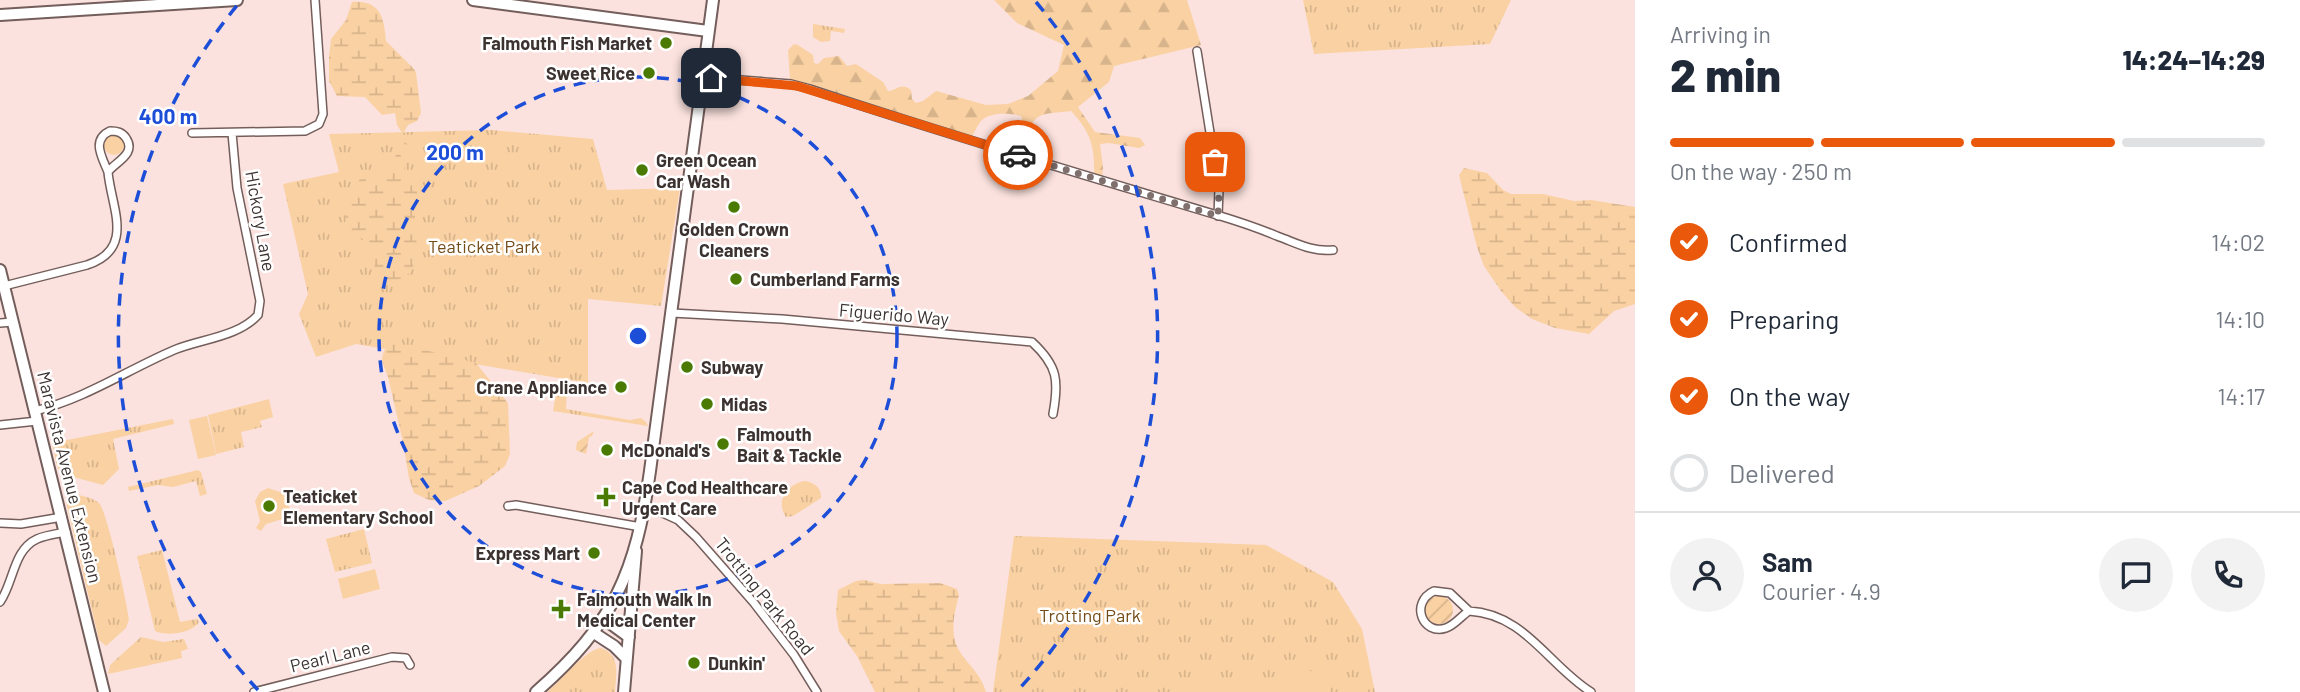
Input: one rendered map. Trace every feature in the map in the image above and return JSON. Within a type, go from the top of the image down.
[{"type":"main road","points":[[0,15],[170,2],[237,0]]},
{"type":"main road","points":[[473,0],[708,32]]},
{"type":"main road","points":[[536,692],[569,662],[594,633],[623,584],[637,545],[672,313],[713,0]]},
{"type":"main road","name":"Maravista Avenue Extension","points":[[0,270],[104,692]]},
{"type":"main road","points":[[624,692],[637,545]]},
{"type":"main road","points":[[603,618],[629,637]]},
{"type":"main road","points":[[594,633],[626,658]]},
{"type":"street","points":[[192,133],[305,131],[319,124],[323,114],[315,0]]},
{"type":"street","points":[[1197,51],[1219,189],[1218,216]]},
{"type":"street","points":[[702,77],[784,83],[810,89],[961,139],[1218,216],[1304,248],[1333,250]]},
{"type":"street","points":[[4,286],[93,263],[108,252],[116,237],[118,221],[99,141],[105,133],[116,131],[125,135],[129,150],[108,172]]},
{"type":"street","name":"Hickory Lane","points":[[36,416],[101,388],[176,349],[242,328],[258,315],[260,301],[237,188],[232,133]]},
{"type":"street","name":"Figuerido Way","points":[[672,313],[782,319],[1032,342],[1046,355],[1054,369],[1057,382],[1054,414]]},
{"type":"street","points":[[0,323],[13,322]]},
{"type":"street","points":[[0,425],[36,416]]},
{"type":"street","points":[[508,506],[516,505],[641,527]]},
{"type":"street","name":"Trotting Park Road","points":[[645,505],[678,520],[696,537],[754,603],[817,692]]},
{"type":"street","points":[[0,523],[21,524],[62,517]]},
{"type":"street","points":[[0,602],[16,563],[27,546],[41,537],[65,532]]},
{"type":"street","points":[[1469,611],[1448,627],[1437,629],[1424,621],[1421,606],[1429,593],[1445,591],[1469,611],[1499,617],[1531,637],[1570,677],[1591,692]]},
{"type":"street","name":"Pearl Lane","points":[[254,692],[392,657],[406,658],[410,665]]},
{"type":"green space","points":[[994,0],[1187,0],[1201,45],[1114,66],[1109,82],[1078,107],[1095,132],[1140,138],[1145,145],[1139,148],[1100,144],[1102,176],[1094,174],[1094,155],[1090,140],[1083,125],[1071,111],[1044,114],[1034,120],[1026,135],[1021,116],[995,114],[982,120],[973,135],[966,136],[790,79],[788,50],[794,44],[813,55],[814,63],[818,64],[824,58],[839,56],[847,66],[856,64],[883,82],[888,91],[908,88],[916,103],[936,91],[986,105],[1008,104],[1028,96],[1058,71],[1064,45],[1017,23]]},
{"type":"green space","points":[[1303,0],[1511,0],[1490,44],[1314,54]]},
{"type":"green space","points":[[352,2],[362,2],[375,7],[382,18],[386,41],[416,73],[421,113],[417,121],[408,125],[403,134],[397,125],[395,113],[382,115],[365,97],[337,96],[329,81],[331,39],[346,20]]},
{"type":"green space","points":[[813,24],[845,29],[844,33],[831,31],[830,41],[821,42],[813,37]]},
{"type":"green space","name":"Teaticket Park","points":[[491,130],[593,139],[607,190],[680,188],[661,306],[588,299],[588,383],[356,344],[316,357],[299,314],[308,294],[283,184],[339,172],[329,134]]},
{"type":"green space","points":[[114,135],[121,138],[124,145],[121,152],[114,155],[107,152],[104,145],[107,138]]},
{"type":"green space","points":[[403,140],[408,145],[405,170],[418,199],[415,218],[416,257],[408,274],[401,279],[390,281],[377,271],[365,242],[345,221],[347,205],[363,175],[373,171],[390,175],[399,144]]},
{"type":"green space","points":[[1464,168],[1487,173],[1503,190],[1511,194],[1543,194],[1574,201],[1591,200],[1635,207],[1635,304],[1614,311],[1589,334],[1555,328],[1532,319],[1515,307],[1484,266],[1477,247],[1459,175]]},
{"type":"green space","points":[[397,343],[476,363],[508,403],[510,454],[505,466],[479,486],[445,501],[429,500],[414,493],[409,478],[388,377],[382,361],[386,349]]},
{"type":"green space","points":[[557,389],[567,389],[566,409],[630,420],[641,418],[648,426],[553,411]]},
{"type":"green space","points":[[269,399],[273,417],[260,421],[262,427],[241,432],[244,447],[216,454],[208,415]]},
{"type":"green space","points":[[207,416],[216,455],[198,459],[189,420]]},
{"type":"green space","points":[[173,419],[174,424],[113,439],[119,469],[103,485],[62,474],[57,466],[52,443]]},
{"type":"green space","points":[[594,431],[589,437],[586,454],[576,450],[577,442]]},
{"type":"green space","points":[[198,470],[201,472],[207,494],[200,496],[196,481],[173,487],[158,485],[129,491],[128,487]]},
{"type":"green space","points":[[804,481],[817,486],[821,498],[793,516],[786,517],[782,505],[784,494],[792,486]]},
{"type":"green space","points":[[268,488],[283,493],[289,512],[286,518],[266,524],[261,531],[256,528],[260,521],[255,501],[260,492]]},
{"type":"green space","points":[[68,494],[84,496],[99,503],[116,558],[129,619],[126,628],[106,646],[99,640],[66,502]]},
{"type":"green space","points":[[364,529],[372,563],[335,572],[326,539]]},
{"type":"green space","name":"Trotting Park","points":[[1014,536],[1266,545],[1333,582],[1362,629],[1375,692],[993,692]]},
{"type":"green space","points":[[162,550],[180,622],[197,619],[199,622],[191,629],[179,633],[155,631],[137,556]]},
{"type":"green space","points":[[375,569],[380,589],[343,599],[338,579]]},
{"type":"green space","points":[[864,580],[881,584],[940,583],[957,589],[959,595],[953,628],[956,644],[980,678],[986,692],[875,692],[857,656],[839,631],[836,613],[838,590]]},
{"type":"green space","points":[[1439,596],[1449,600],[1453,610],[1449,620],[1439,624],[1429,620],[1425,610],[1429,600]]},
{"type":"green space","points":[[141,637],[163,642],[184,639],[188,649],[181,651],[182,658],[108,674],[110,665]]},
{"type":"green space","points":[[601,648],[612,655],[616,666],[615,692],[547,692],[581,659]]},
{"type":"green space","points":[[1325,669],[1329,692],[1178,692]]},
{"type":"way so far","points":[[1018,155],[1218,216],[1219,189],[1215,162]]},
{"type":"place","name":"Falmouth Fish Market","points":[[666,43]]},
{"type":"place","name":"Sweet Rice","points":[[649,73]]},
{"type":"place","name":"Green Ocean Car Wash","points":[[642,170]]},
{"type":"place","name":"Golden Crown Cleaners","points":[[734,207]]},
{"type":"place","name":"Cumberland Farms","points":[[736,279]]},
{"type":"place","name":"Subway","points":[[687,367]]},
{"type":"place","name":"Crane Appliance","points":[[621,387]]},
{"type":"place","name":"Midas","points":[[707,404]]},
{"type":"place","name":"Falmouth Bait & Tackle","points":[[723,444]]},
{"type":"place","name":"McDonald's","points":[[607,450]]},
{"type":"place","name":"Cape Cod Healthcare Urgent Care","points":[[606,497]]},
{"type":"place","name":"Teaticket Elementary School","points":[[269,506]]},
{"type":"place","name":"Express Mart","points":[[594,553]]},
{"type":"place","name":"Falmouth Walk In Medical Center","points":[[561,609]]},
{"type":"place","name":"Dunkin'","points":[[694,663]]},
{"type":"route","points":[[711,78],[784,83],[810,89],[1018,155]]}]
